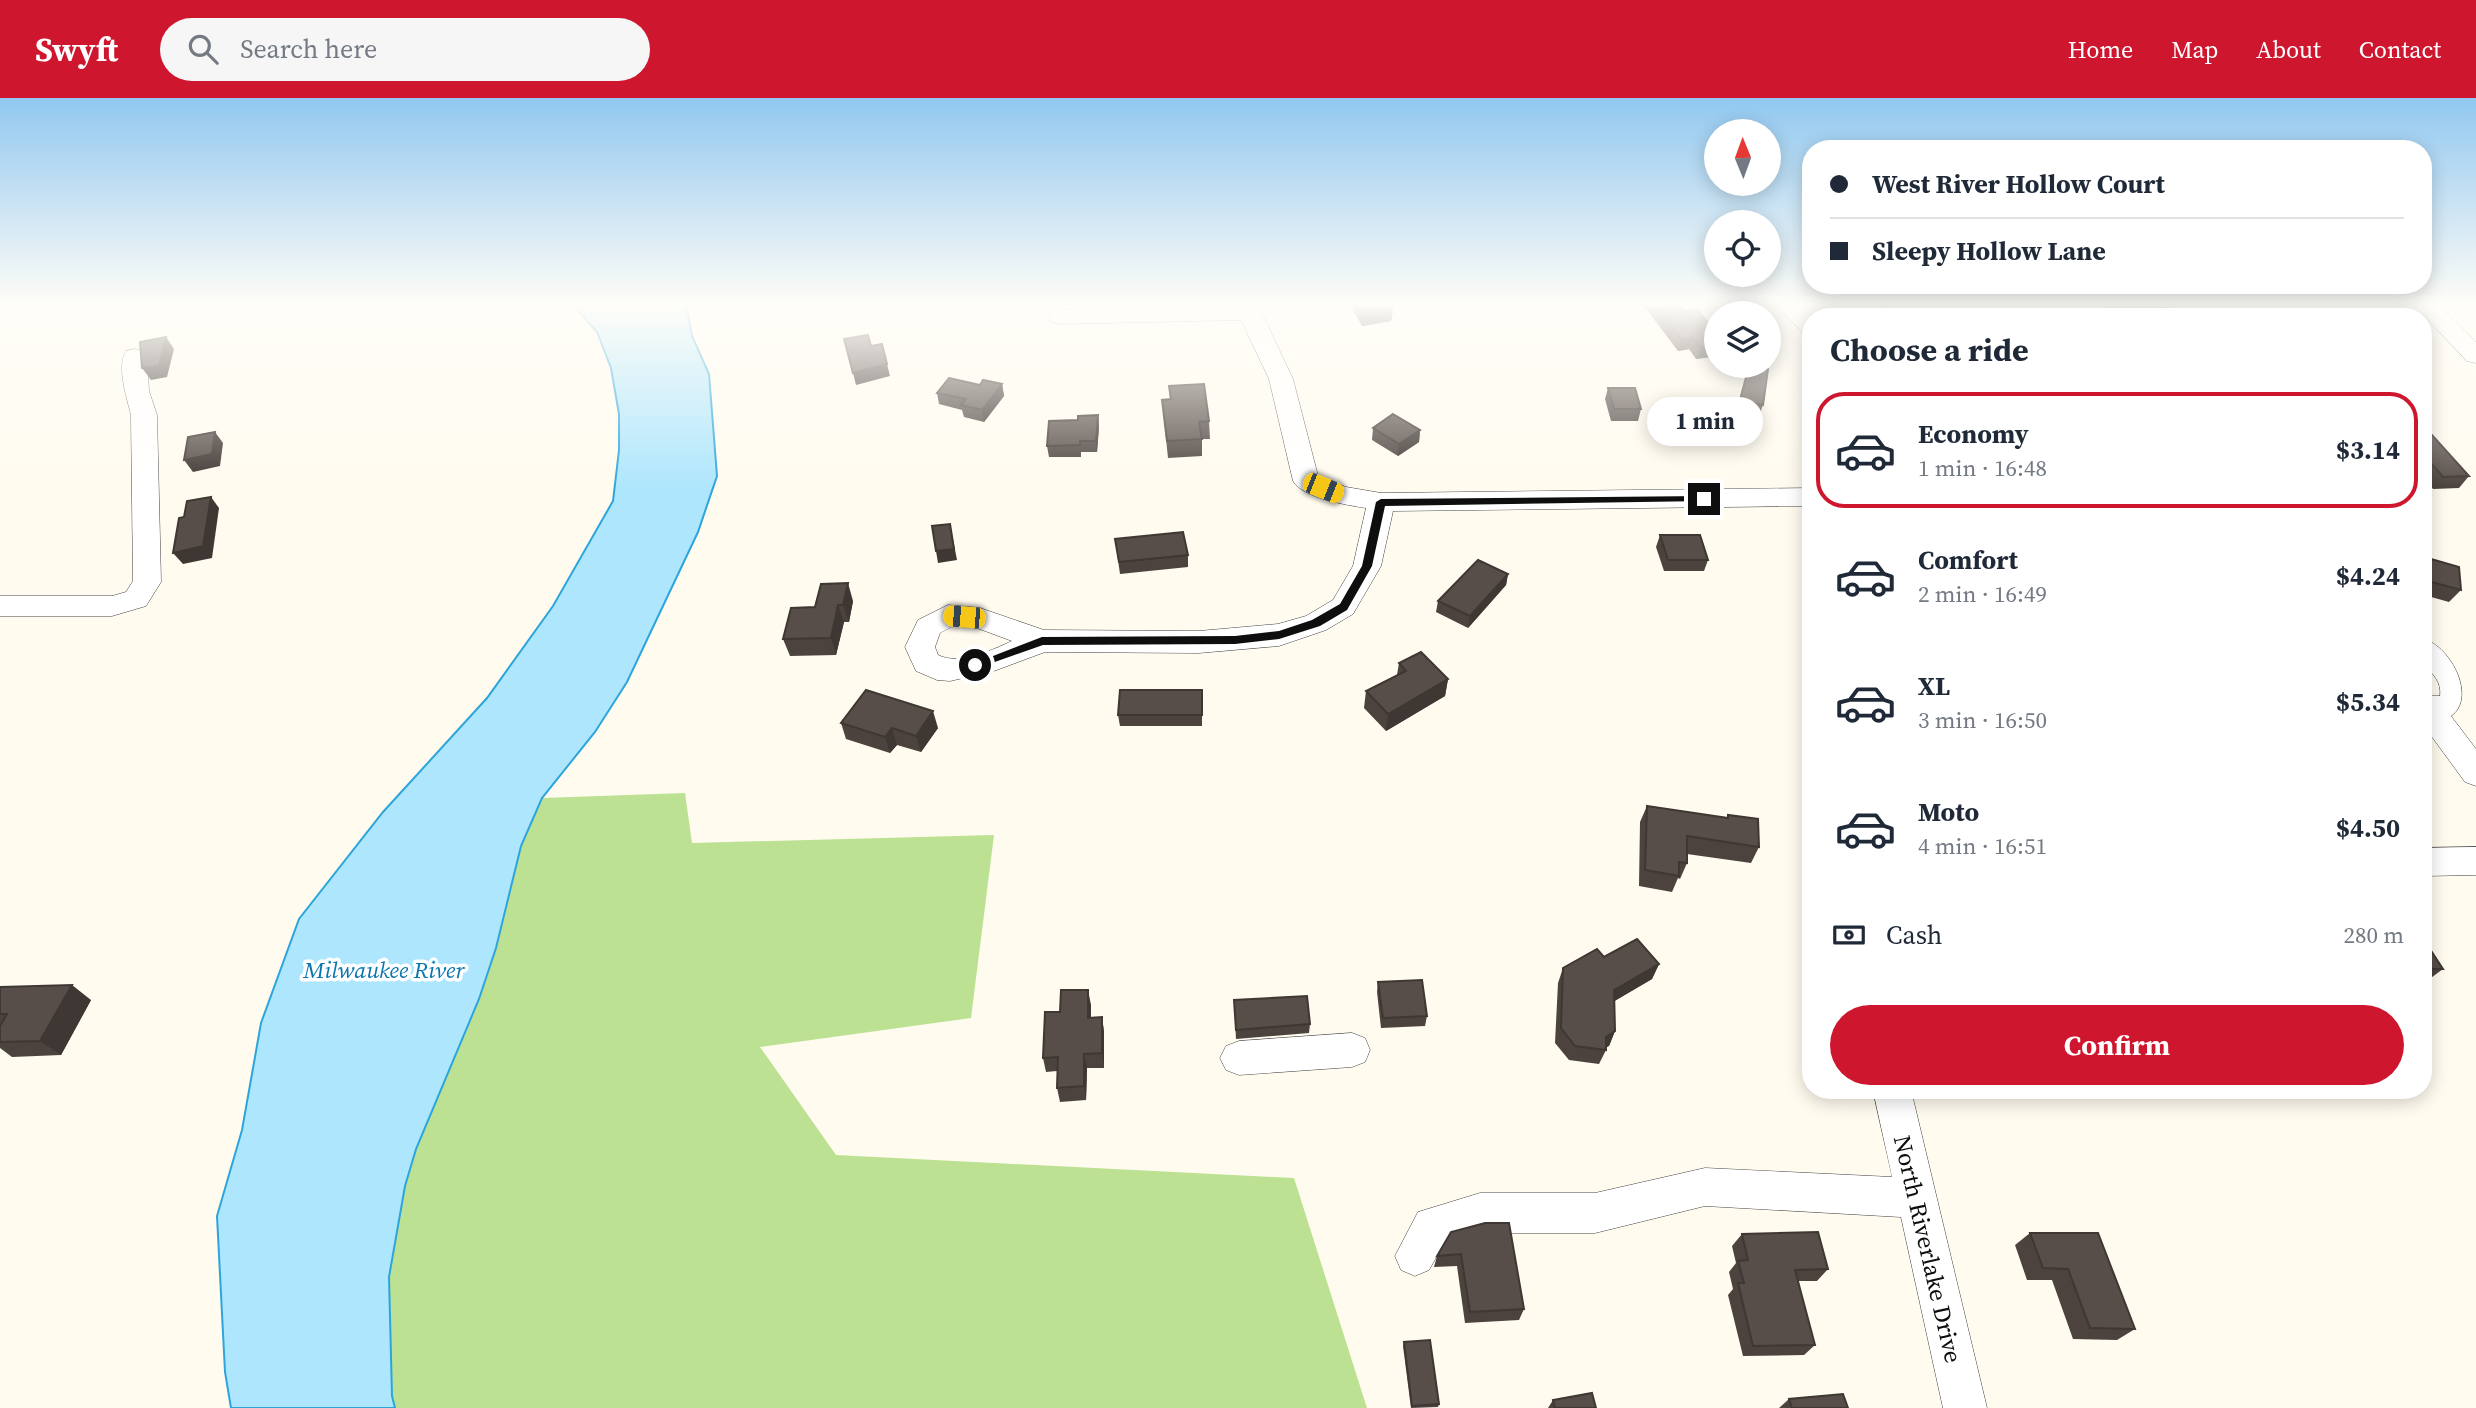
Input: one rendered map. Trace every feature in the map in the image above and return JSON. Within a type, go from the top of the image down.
[{"type":"street","points":[[0,606],[112,606],[136,599],[148,582],[144,415],[137,391],[136,366]]},
{"type":"street","points":[[1275,366],[1281,379],[1306,481],[1341,495],[1381,502],[1802,498]]},
{"type":"street","points":[[1042,641],[1235,640],[1279,635],[1316,623],[1343,607],[1367,566],[1381,502]]},
{"type":"street","points":[[2432,656],[2449,668],[2457,680],[2459,692],[2455,701],[2444,707],[2432,708]]},
{"type":"street","points":[[2432,716],[2476,773]]},
{"type":"street","points":[[2432,862],[2476,862]]},
{"type":"street","points":[[1240,1058],[1352,1050]]},
{"type":"street","name":"North Riverlake Drive","points":[[1894,1099],[1965,1408]]},
{"type":"street","points":[[1415,1256],[1432,1226],[1480,1213],[1595,1213],[1705,1187],[1917,1199]]},
{"type":"green space","points":[[685,793],[692,843],[994,835],[971,1018],[760,1047],[836,1155],[1294,1178],[1367,1408],[395,1408],[392,1396],[389,1277],[405,1186],[416,1149],[479,999],[496,948],[521,846],[542,798]]},
{"type":"water","name":"Milwaukee River","points":[[705,366],[709,374],[717,476],[698,532],[627,682],[595,732],[542,798],[521,846],[496,948],[479,999],[416,1149],[405,1186],[389,1277],[392,1396],[395,1408],[231,1408],[225,1372],[217,1216],[242,1130],[261,1023],[299,919],[383,812],[487,698],[553,606],[613,501],[619,450],[619,414],[611,368]]},
{"type":"building","points":[[851,366],[879,366],[853,373]]},
{"type":"building","points":[[949,378],[980,385],[983,380],[1002,384],[982,410],[961,405],[966,399],[937,393]]},
{"type":"building","points":[[1746,378],[1767,378],[1763,405],[1740,400]]},
{"type":"building","points":[[1204,384],[1209,421],[1199,422],[1202,439],[1167,441],[1162,400],[1171,399],[1169,386]]},
{"type":"building","points":[[1608,388],[1635,388],[1641,409],[1614,409]]},
{"type":"building","points":[[1393,414],[1420,430],[1399,444],[1373,428]]},
{"type":"building","points":[[1098,415],[1096,441],[1080,441],[1080,445],[1047,446],[1049,421],[1078,420],[1078,416]]},
{"type":"building","points":[[215,432],[212,454],[184,460],[188,437]]},
{"type":"building","points":[[2432,435],[2469,476],[2443,477],[2432,464]]},
{"type":"building","points":[[211,497],[203,546],[173,553],[179,518],[184,517],[187,501]]},
{"type":"building","points":[[950,524],[954,549],[936,551],[932,526]]},
{"type":"building","points":[[1183,532],[1188,555],[1119,562],[1115,539]]},
{"type":"building","points":[[1660,535],[1700,535],[1708,560],[1668,560]]},
{"type":"building","points":[[2432,559],[2459,567],[2461,590],[2432,582]]},
{"type":"building","points":[[1478,560],[1508,574],[1470,616],[1438,601]]},
{"type":"building","points":[[848,583],[843,605],[838,605],[831,638],[783,639],[791,608],[815,607],[821,584]]},
{"type":"building","points":[[1421,652],[1448,679],[1388,714],[1366,691],[1406,671],[1399,663]]},
{"type":"building","points":[[866,690],[933,711],[916,736],[892,728],[885,737],[841,723]]},
{"type":"building","points":[[1120,690],[1202,690],[1202,715],[1118,715]]},
{"type":"building","points":[[1647,806],[1728,818],[1728,815],[1758,819],[1759,847],[1687,836],[1687,863],[1679,862],[1679,876],[1645,870]]},
{"type":"building","points":[[1637,939],[1659,964],[1614,990],[1615,1031],[1606,1037],[1606,1050],[1575,1046],[1561,1028],[1563,968],[1597,949],[1604,957]]},
{"type":"building","points":[[2432,952],[2443,969],[2432,969]]},
{"type":"building","points":[[1422,980],[1427,1016],[1383,1018],[1378,982]]},
{"type":"building","points":[[72,985],[40,1041],[0,1042],[0,1026],[7,1014],[0,1014],[0,987]]},
{"type":"building","points":[[1061,990],[1088,990],[1088,1018],[1102,1017],[1102,1053],[1084,1054],[1084,1086],[1057,1088],[1058,1057],[1043,1058],[1045,1012],[1060,1012]]},
{"type":"building","points":[[1307,996],[1310,1024],[1236,1030],[1234,1000]]},
{"type":"building","points":[[1485,1223],[1509,1223],[1524,1309],[1470,1312],[1461,1254],[1437,1256],[1451,1232]]},
{"type":"building","points":[[1818,1232],[1828,1269],[1795,1270],[1815,1345],[1753,1346],[1738,1283],[1744,1283],[1738,1261],[1748,1260],[1742,1234]]},
{"type":"building","points":[[2030,1233],[2098,1233],[2135,1329],[2090,1328],[2068,1269],[2043,1268]]},
{"type":"building","points":[[1430,1340],[1439,1404],[1412,1406],[1404,1342]]},
{"type":"building","points":[[1592,1393],[1596,1408],[1555,1408],[1553,1400]]},
{"type":"building","points":[[1843,1394],[1848,1408],[1792,1408],[1789,1399]]},
{"type":"route","points":[[975,665],[1042,641],[1235,640],[1279,635],[1316,623],[1343,607],[1367,566],[1381,502],[1704,499]]}]
